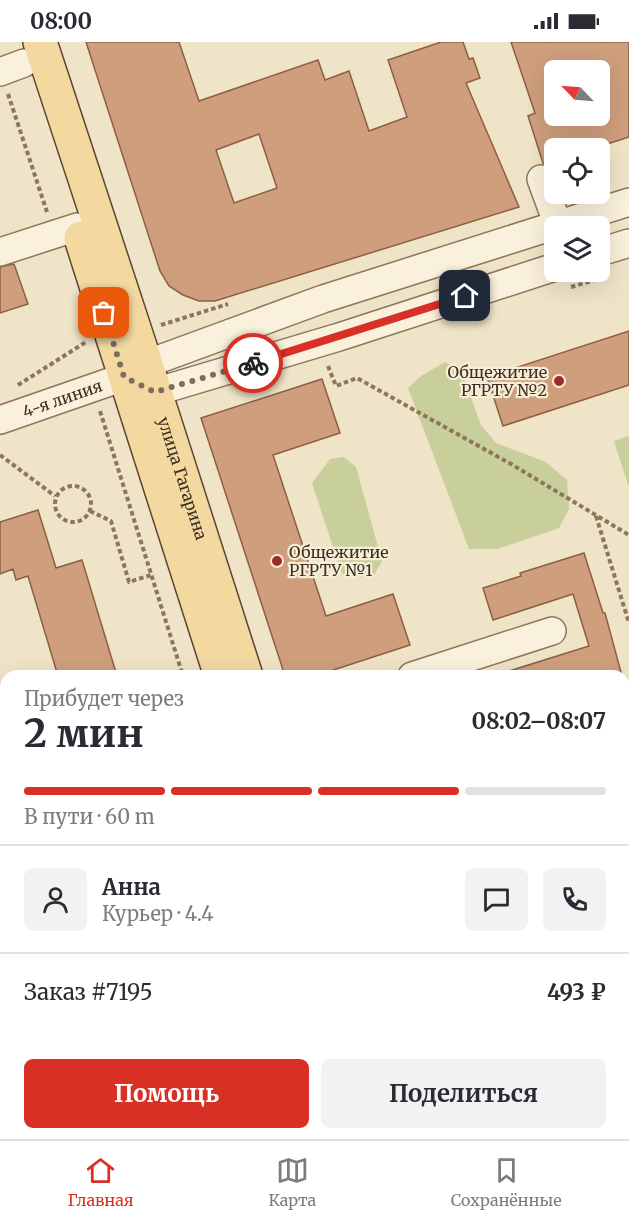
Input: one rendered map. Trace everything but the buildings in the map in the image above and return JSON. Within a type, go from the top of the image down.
[{"type":"main road","name":"улица Гагарина","points":[[20,55],[77,227],[211,536],[244,670]]},
{"type":"main road","name":"улица Гагарина","points":[[20,55],[142,378],[219,670]]},
{"type":"street","points":[[541,179],[555,216]]},
{"type":"street","points":[[586,216],[629,202]]},
{"type":"street","points":[[0,252],[77,227]]},
{"type":"street","points":[[142,378],[323,299],[544,229]]},
{"type":"street","points":[[610,249],[629,243]]},
{"type":"street","points":[[142,378],[339,337],[544,271]]},
{"type":"street","name":"4-я линия","points":[[0,420],[93,387],[142,378]]},
{"type":"street","points":[[455,670],[552,631]]},
{"type":"path","points":[[14,388],[89,340]]},
{"type":"path","points":[[328,365],[336,386],[357,378],[511,464],[629,535]]},
{"type":"path","points":[[93,387],[181,670]]},
{"type":"path","points":[[0,455],[56,496]]},
{"type":"path","points":[[66,486],[80,486],[90,497],[90,511],[80,521],[65,521],[56,510],[56,496],[66,486]]},
{"type":"path","points":[[90,511],[111,521],[129,582],[152,576]]},
{"type":"path","points":[[596,515],[629,623]]},
{"type":"green space","points":[[445,362],[461,370],[481,425],[496,443],[546,462],[567,480],[569,509],[559,528],[498,549],[469,549],[408,388],[421,376]]},
{"type":"green space","points":[[629,436],[629,488],[614,441]]},
{"type":"green space","points":[[344,457],[356,467],[382,561],[374,575],[365,577],[342,574],[312,483],[330,459]]},
{"type":"way so far","points":[[104,313],[124,377],[155,392],[253,363]]},
{"type":"place","name":"Общежитие РГРТУ №2","points":[[559,381]]},
{"type":"place","name":"Общежитие РГРТУ №1","points":[[277,561]]},
{"type":"route","points":[[253,363],[465,296]]}]
